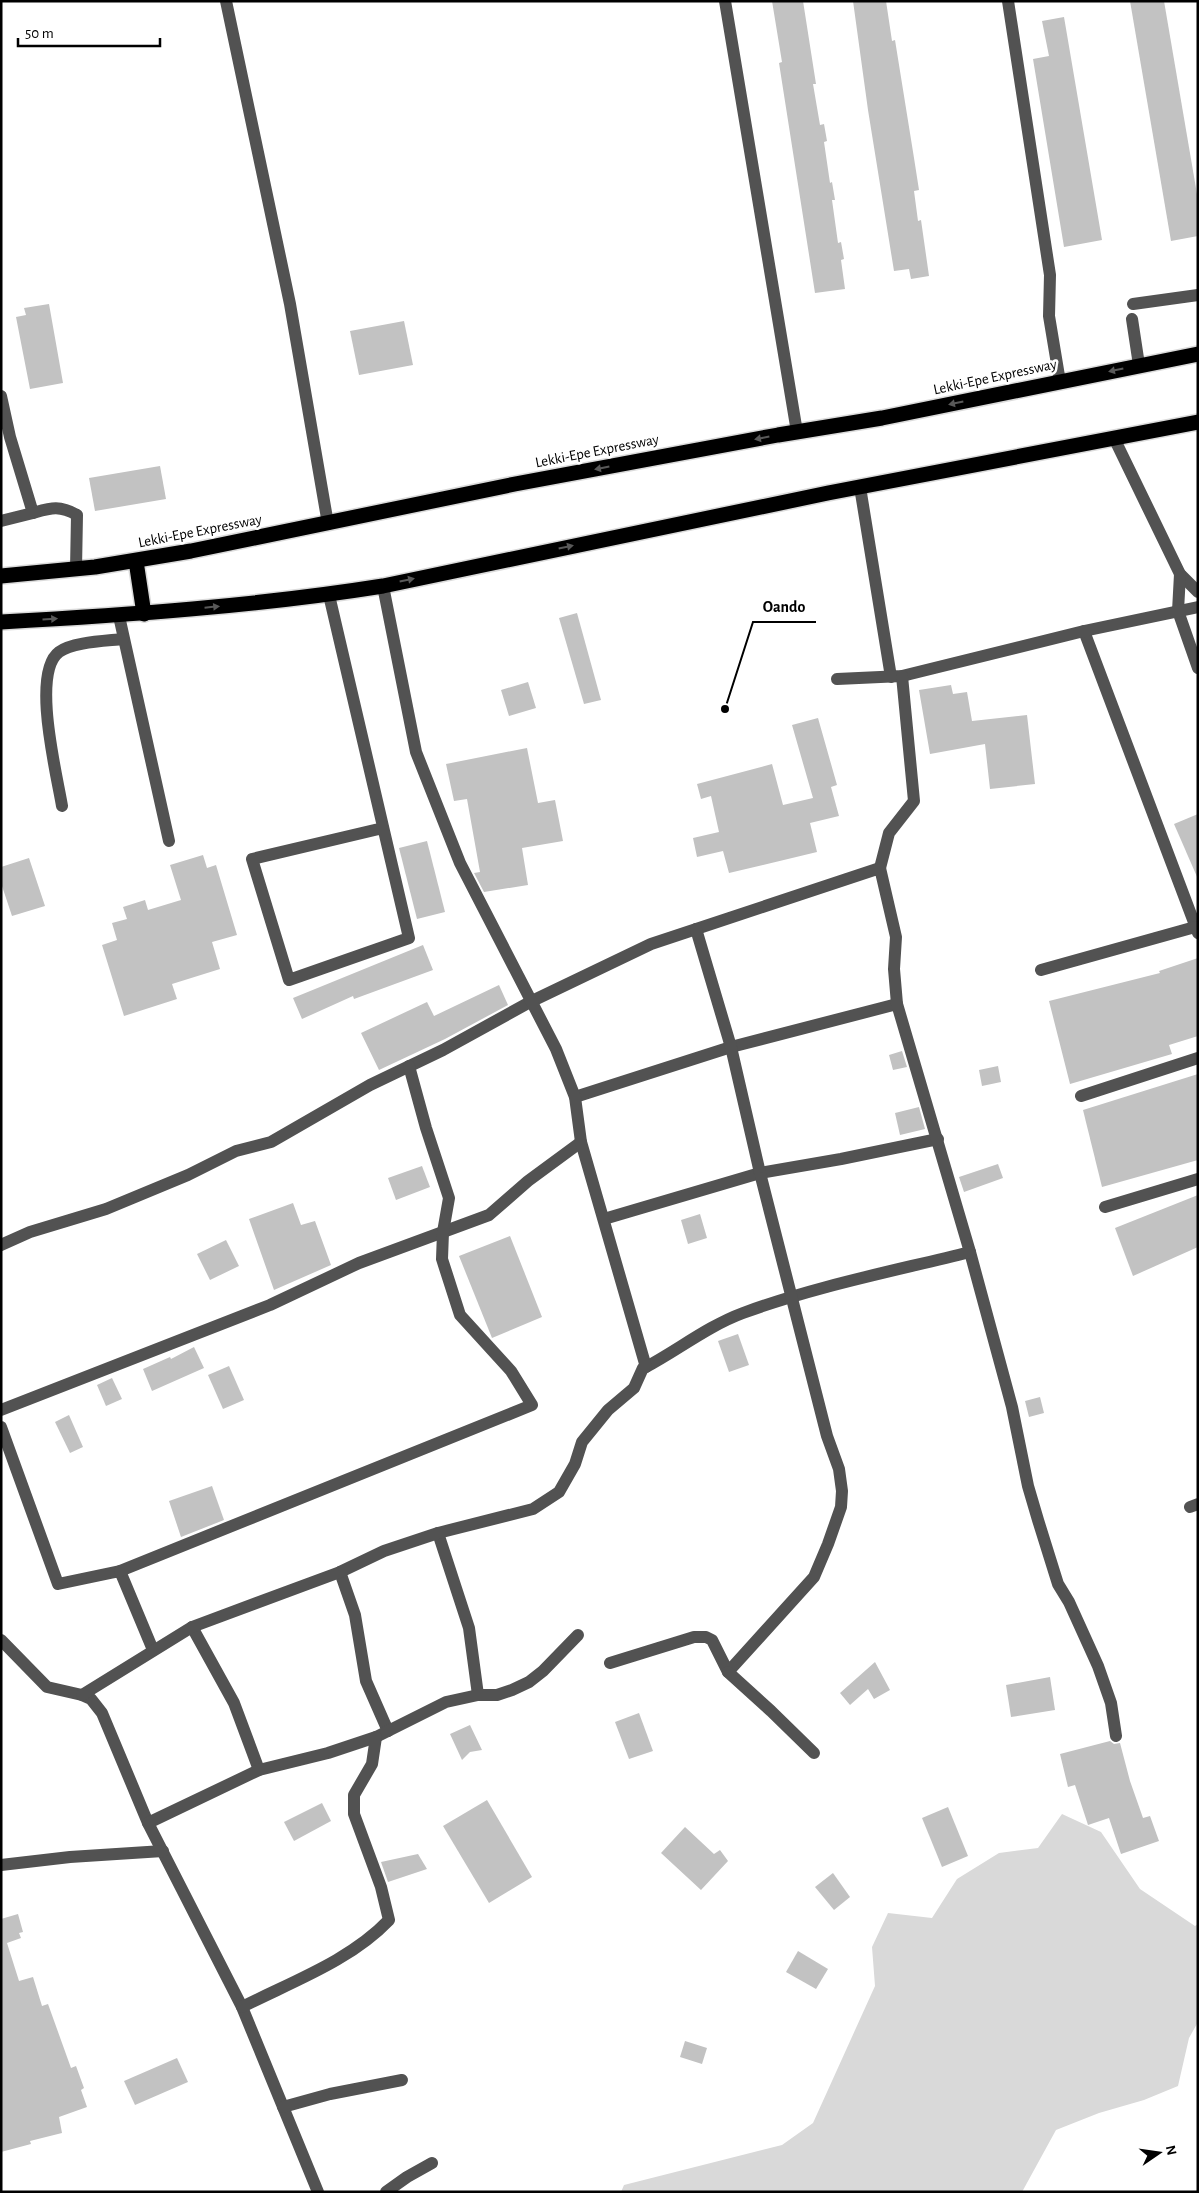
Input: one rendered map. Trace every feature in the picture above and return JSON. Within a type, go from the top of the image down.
[{"type":"highway","name":"Lekki-Epe Expressway","points":[[1,576],[136,561],[328,524],[515,484],[882,418],[1198,354]]},
{"type":"highway","points":[[1,622],[144,614],[329,595],[383,586],[860,487],[1198,422]]},
{"type":"highway","points":[[136,561],[144,614]]},
{"type":"street","points":[[226,1],[290,304],[328,524]]},
{"type":"street","points":[[725,1],[797,432]]},
{"type":"street","points":[[1008,1],[1050,275],[1049,316],[1060,382]]},
{"type":"street","points":[[1133,304],[1198,295]]},
{"type":"street","points":[[1132,319],[1139,365]]},
{"type":"street","points":[[1,396],[10,437],[33,513]]},
{"type":"street","points":[[1114,438],[1180,574],[1198,592]]},
{"type":"street","points":[[860,487],[896,676],[914,800],[889,833],[880,868],[896,937],[894,969],[897,1004],[970,1252],[1012,1407],[1028,1486],[1038,1520],[1058,1584],[1069,1602],[1087,1642],[1111,1703],[1116,1736]]},
{"type":"street","points":[[1,521],[52,508],[65,509],[76,515],[76,569]]},
{"type":"street","points":[[1180,574],[1178,611],[1198,668]]},
{"type":"street","points":[[383,586],[416,752],[460,864],[556,1049],[575,1097],[581,1142],[646,1367]]},
{"type":"street","points":[[329,595],[409,938],[289,980],[252,859],[383,828]]},
{"type":"street","points":[[837,679],[896,676],[1084,631],[1198,607]]},
{"type":"street","points":[[119,616],[169,841]]},
{"type":"street","points":[[1041,970],[1196,930],[1084,631]]},
{"type":"street","points":[[62,806],[46,718],[47,680],[53,657],[69,647],[123,640]]},
{"type":"street","points":[[1,1245],[30,1232],[106,1209],[188,1176],[236,1151],[271,1142],[370,1085],[443,1050],[530,1002],[652,944],[880,868]]},
{"type":"street","points":[[696,929],[731,1048],[760,1173],[793,1295],[827,1436],[839,1469],[842,1491],[841,1507],[814,1577],[728,1672]]},
{"type":"street","points":[[575,1097],[731,1048],[897,1004]]},
{"type":"street","points":[[1081,1096],[1198,1058]]},
{"type":"street","points":[[1,1426],[58,1584],[120,1571],[532,1405],[511,1371],[460,1315],[442,1259],[449,1198],[426,1128],[409,1066]]},
{"type":"street","points":[[604,1220],[760,1173],[938,1139]]},
{"type":"street","points":[[1,1410],[270,1305],[359,1263],[489,1215],[528,1181],[581,1142]]},
{"type":"street","points":[[1105,1207],[1198,1179]]},
{"type":"street","points":[[82,1694],[192,1627],[340,1572],[384,1551],[438,1533],[532,1509],[559,1492],[575,1464],[582,1442],[608,1410],[634,1388],[643,1368],[718,1325],[793,1295],[970,1252]]},
{"type":"street","points":[[438,1533],[469,1628],[478,1695]]},
{"type":"street","points":[[120,1571],[152,1650]]},
{"type":"street","points":[[340,1572],[355,1615],[366,1681],[388,1731]]},
{"type":"street","points":[[192,1627],[234,1703],[259,1770]]},
{"type":"street","points":[[148,1822],[259,1770],[328,1753],[376,1738],[446,1702],[478,1695],[497,1695],[529,1682],[544,1671],[578,1635]]},
{"type":"street","points":[[610,1663],[694,1637],[706,1637],[712,1640],[728,1672],[771,1710],[814,1753]]},
{"type":"street","points":[[1,1640],[47,1687],[82,1694],[91,1699],[102,1713],[148,1822],[242,2007],[318,2192]]},
{"type":"street","points":[[242,2007],[336,1960],[377,1933],[389,1920],[381,1887],[354,1814],[354,1795],[372,1764],[376,1738]]},
{"type":"street","points":[[1,1865],[70,1857],[162,1851]]},
{"type":"street","points":[[283,2107],[330,2094],[402,2080]]},
{"type":"street","points":[[386,2192],[432,2163]]},
{"type":"shaded area","points":[[1062,1814],[1101,1832],[1140,1889],[1195,1926],[1198,1924],[1198,2022],[1189,2038],[1178,2086],[1144,2100],[1099,2113],[1056,2130],[1022,2192],[621,2192],[624,2185],[782,2145],[813,2123],[875,1986],[872,1947],[888,1913],[932,1918],[957,1879],[999,1853],[1038,1848]]},
{"type":"building","points":[[772,1],[803,1],[816,84],[813,84],[820,125],[824,124],[827,141],[824,142],[830,183],[832,182],[835,200],[832,200],[838,243],[841,242],[844,259],[841,260],[845,289],[815,293],[779,63],[782,62]]},
{"type":"building","points":[[853,1],[886,1],[892,41],[895,40],[914,158],[919,190],[914,191],[918,221],[921,220],[929,276],[911,279],[909,269],[894,271],[868,110]]},
{"type":"building","points":[[1130,1],[1164,1],[1198,200],[1198,236],[1171,241]]},
{"type":"building","points":[[1064,17],[1102,240],[1064,247],[1033,59],[1049,56],[1042,21]]},
{"type":"building","points":[[49,304],[63,383],[30,389],[16,317],[26,315],[24,308]]},
{"type":"building","points":[[404,321],[413,365],[359,375],[350,331]]},
{"type":"building","points":[[160,466],[166,499],[95,511],[89,478]]},
{"type":"building","points":[[577,613],[601,700],[584,704],[559,618]]},
{"type":"building","points":[[528,682],[536,708],[509,716],[501,690]]},
{"type":"building","points":[[951,685],[953,694],[967,692],[972,721],[1027,715],[1035,784],[990,789],[985,744],[930,754],[919,690]]},
{"type":"building","points":[[818,718],[837,785],[831,787],[839,816],[810,823],[817,852],[729,873],[723,851],[697,857],[693,838],[719,832],[711,796],[701,799],[697,784],[772,764],[783,805],[813,798],[792,725]]},
{"type":"building","points":[[527,748],[538,803],[555,800],[563,841],[522,848],[528,885],[484,892],[474,873],[480,872],[467,799],[454,801],[446,764]]},
{"type":"building","points":[[1198,814],[1198,879],[1174,824]]},
{"type":"building","points":[[427,841],[445,912],[417,919],[399,848]]},
{"type":"building","points":[[203,855],[207,868],[216,865],[237,935],[212,942],[220,969],[172,984],[177,999],[124,1016],[102,945],[117,940],[112,923],[127,919],[123,907],[145,900],[148,910],[181,900],[170,865]]},
{"type":"building","points":[[29,858],[45,906],[12,916],[1,883],[1,867]]},
{"type":"building","points":[[423,945],[433,970],[354,999],[353,996],[302,1019],[293,998]]},
{"type":"building","points":[[1198,958],[1198,1036],[1169,1045],[1172,1054],[1070,1084],[1049,1001],[1160,973],[1159,971]]},
{"type":"building","points":[[499,985],[508,1005],[445,1039],[379,1070],[361,1033],[427,1002],[434,1016]]},
{"type":"building","points":[[902,1051],[907,1067],[893,1070],[889,1055]]},
{"type":"building","points":[[998,1066],[1001,1082],[982,1086],[979,1070]]},
{"type":"building","points":[[1198,1074],[1198,1160],[1102,1187],[1083,1110]]},
{"type":"building","points":[[919,1107],[925,1129],[900,1135],[895,1113]]},
{"type":"building","points":[[998,1164],[1003,1178],[964,1192],[959,1177]]},
{"type":"building","points":[[422,1166],[430,1187],[396,1200],[388,1178]]},
{"type":"building","points":[[1198,1195],[1198,1247],[1133,1276],[1115,1228]]},
{"type":"building","points":[[293,1203],[301,1225],[315,1221],[331,1265],[274,1290],[249,1219]]},
{"type":"building","points":[[700,1214],[707,1238],[688,1244],[681,1220]]},
{"type":"building","points":[[510,1236],[542,1317],[492,1338],[459,1256]]},
{"type":"building","points":[[226,1240],[239,1266],[210,1280],[197,1254]]},
{"type":"building","points":[[738,1334],[749,1365],[729,1372],[718,1341]]},
{"type":"building","points":[[194,1347],[204,1368],[152,1391],[143,1369],[170,1357],[171,1359]]},
{"type":"building","points":[[229,1366],[244,1400],[223,1409],[208,1375]]},
{"type":"building","points":[[112,1378],[122,1399],[106,1406],[97,1385]]},
{"type":"building","points":[[1040,1397],[1044,1413],[1029,1417],[1025,1401]]},
{"type":"building","points":[[69,1415],[83,1447],[70,1453],[55,1422]]},
{"type":"building","points":[[212,1486],[224,1520],[181,1537],[169,1501]]},
{"type":"building","points":[[875,1662],[890,1690],[874,1699],[868,1689],[850,1705],[840,1693]]},
{"type":"building","points":[[1050,1677],[1055,1710],[1011,1717],[1006,1685]]},
{"type":"building","points":[[639,1713],[653,1751],[629,1759],[615,1722]]},
{"type":"building","points":[[470,1725],[482,1750],[470,1752],[462,1760],[450,1734]]},
{"type":"building","points":[[1110,1741],[1114,1744],[1120,1743],[1130,1781],[1143,1818],[1150,1816],[1159,1841],[1121,1854],[1109,1818],[1088,1825],[1075,1785],[1068,1787],[1060,1754]]},
{"type":"building","points":[[487,1800],[532,1877],[489,1903],[443,1826]]},
{"type":"building","points":[[322,1803],[331,1821],[294,1841],[284,1822]]},
{"type":"building","points":[[948,1807],[968,1856],[942,1867],[922,1818]]},
{"type":"building","points":[[685,1827],[714,1854],[720,1850],[728,1861],[701,1890],[661,1853]]},
{"type":"building","points":[[418,1854],[427,1869],[388,1882],[381,1862]]},
{"type":"building","points":[[833,1873],[850,1897],[834,1910],[815,1887]]},
{"type":"building","points":[[18,1914],[23,1932],[19,1933],[21,1938],[7,1943],[19,1981],[33,1977],[42,2006],[48,2004],[71,2068],[76,2066],[84,2088],[81,2090],[87,2107],[59,2117],[62,2133],[30,2141],[31,2144],[1,2152],[1,1919]]},
{"type":"building","points":[[798,1951],[828,1969],[816,1989],[786,1972]]},
{"type":"building","points":[[685,2041],[707,2048],[702,2064],[680,2057]]},
{"type":"building","points":[[177,2058],[188,2082],[135,2105],[124,2081]]},
{"type":"place","name":"Oando","points":[[725,709]]}]
